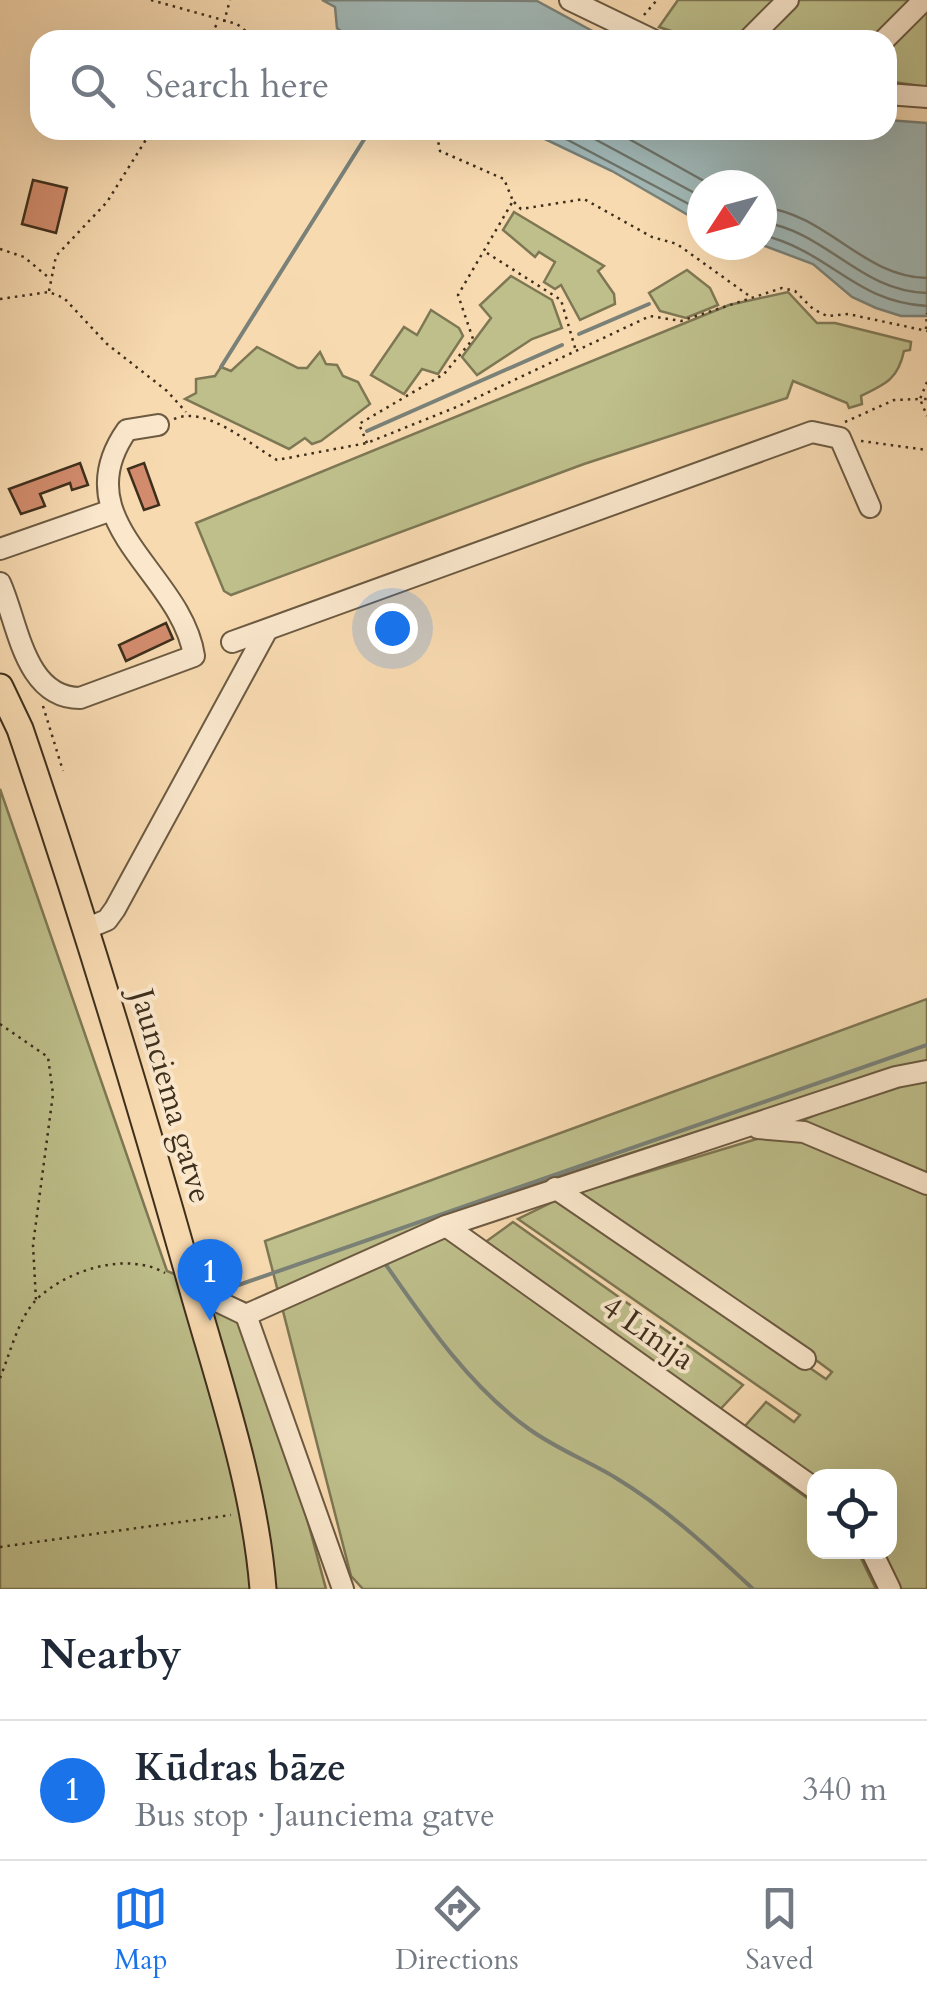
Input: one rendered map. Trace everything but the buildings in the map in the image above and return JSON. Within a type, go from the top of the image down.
[{"type":"main road","name":"Jaunciema gatve","points":[[0,687],[20,730],[88,928],[252,1512],[264,1589]]},
{"type":"street","points":[[570,0],[632,30]]},
{"type":"street","points":[[758,30],[788,0]]},
{"type":"street","points":[[894,30],[924,0]]},
{"type":"street","points":[[897,95],[927,97]]},
{"type":"street","points":[[0,583],[32,668],[48,687],[66,698],[80,698],[194,656],[192,640],[172,600],[122,538],[112,510],[111,453],[126,430],[158,425]]},
{"type":"street","points":[[232,642],[812,432],[843,430],[870,507]]},
{"type":"street","points":[[0,549],[112,510]]},
{"type":"street","points":[[88,928],[120,913],[267,630]]},
{"type":"street","points":[[246,1315],[446,1226],[896,1076],[927,1071]]},
{"type":"street","points":[[746,1127],[804,1132],[927,1184]]},
{"type":"street","points":[[555,1188],[806,1358]]},
{"type":"street","name":"4 Līnija","points":[[446,1226],[807,1483]]},
{"type":"street","points":[[192,1289],[246,1315],[344,1589]]},
{"type":"street","points":[[875,1559],[890,1589]]},
{"type":"path","points":[[151,0],[237,24],[244,30]]},
{"type":"path","points":[[215,30],[230,0]]},
{"type":"path","points":[[50,292],[49,278],[56,256],[107,202],[146,140]]},
{"type":"path","points":[[438,140],[440,151],[504,179],[513,201],[521,209],[584,199],[652,237],[678,244],[751,297]]},
{"type":"path","points":[[367,444],[358,424],[444,374],[473,339],[458,295],[513,201]]},
{"type":"path","points":[[0,248],[24,257],[49,278]]},
{"type":"path","points":[[486,252],[562,300],[576,351]]},
{"type":"path","points":[[0,300],[50,292],[87,318],[106,344],[166,391],[187,413],[206,419],[277,460],[367,444],[650,316],[682,321],[782,288],[795,291],[813,309],[827,316],[848,314],[927,330],[927,313]]},
{"type":"path","points":[[927,382],[920,398],[927,416]]},
{"type":"path","points":[[843,430],[894,400],[927,400]]},
{"type":"path","points":[[158,425],[187,413]]},
{"type":"path","points":[[843,430],[927,450]]},
{"type":"path","points":[[919,450],[927,441]]},
{"type":"path","points":[[42,702],[63,771]]},
{"type":"path","points":[[0,1024],[48,1057],[52,1094],[33,1245],[36,1300],[0,1378]]},
{"type":"path","points":[[36,1300],[74,1276],[106,1263],[159,1269],[192,1289]]},
{"type":"path","points":[[0,1547],[252,1512]]},
{"type":"green space","points":[[678,0],[927,0],[927,87],[897,82],[897,30],[659,27]]},
{"type":"green space","points":[[514,212],[604,266],[598,271],[614,294],[615,304],[580,320],[561,285],[555,289],[544,282],[555,262],[539,252],[535,257],[503,230]]},
{"type":"green space","points":[[687,270],[710,288],[718,305],[686,318],[660,311],[649,293]]},
{"type":"green space","points":[[511,276],[552,300],[562,328],[532,339],[477,375],[462,357],[491,318],[480,305]]},
{"type":"green space","points":[[788,292],[817,323],[835,323],[911,342],[910,350],[904,351],[890,380],[861,396],[862,404],[849,408],[847,403],[793,381],[787,398],[584,464],[231,595],[224,591],[196,523],[729,305]]},
{"type":"green space","points":[[431,310],[459,328],[463,336],[438,374],[422,369],[404,394],[371,375],[404,327],[417,335]]},
{"type":"green space","points":[[257,347],[298,368],[307,368],[320,352],[326,364],[337,365],[343,376],[358,382],[370,404],[321,441],[312,444],[305,438],[289,449],[185,399],[196,393],[196,379],[215,376],[221,367],[231,371]]},
{"type":"green space","points":[[0,789],[167,1271],[249,1304],[326,1589],[0,1589]]},
{"type":"green space","points":[[927,999],[927,1589],[901,1589],[886,1559],[897,1559],[897,1469],[807,1472],[739,1433],[766,1402],[794,1422],[800,1415],[518,1219],[561,1198],[760,1138],[899,1080],[853,1082],[487,1199],[463,1232],[480,1246],[513,1222],[743,1385],[714,1416],[535,1300],[807,1498],[807,1559],[861,1559],[876,1589],[363,1589],[351,1576],[265,1241]],"holes":[[[701,1293],[797,1346],[832,1372],[826,1379]]]},
{"type":"water","points":[[322,0],[537,1],[591,30],[340,30],[335,7]]},
{"type":"water","points":[[897,121],[927,123],[927,316],[901,316],[876,308],[852,297],[813,264],[777,251],[777,170],[687,170],[687,214],[612,171],[547,140],[897,140]]},
{"type":"waterway","points":[[221,367],[364,140]]},
{"type":"waterway","points":[[579,334],[649,304]]},
{"type":"waterway","points":[[367,431],[562,345]]},
{"type":"waterway","points":[[230,1288],[927,1045]]},
{"type":"waterway","points":[[384,1262],[449,1352],[507,1412],[539,1436],[653,1503],[753,1589]]},
{"type":"place","name":"Kūdras bāze","points":[[210,1321]]}]
